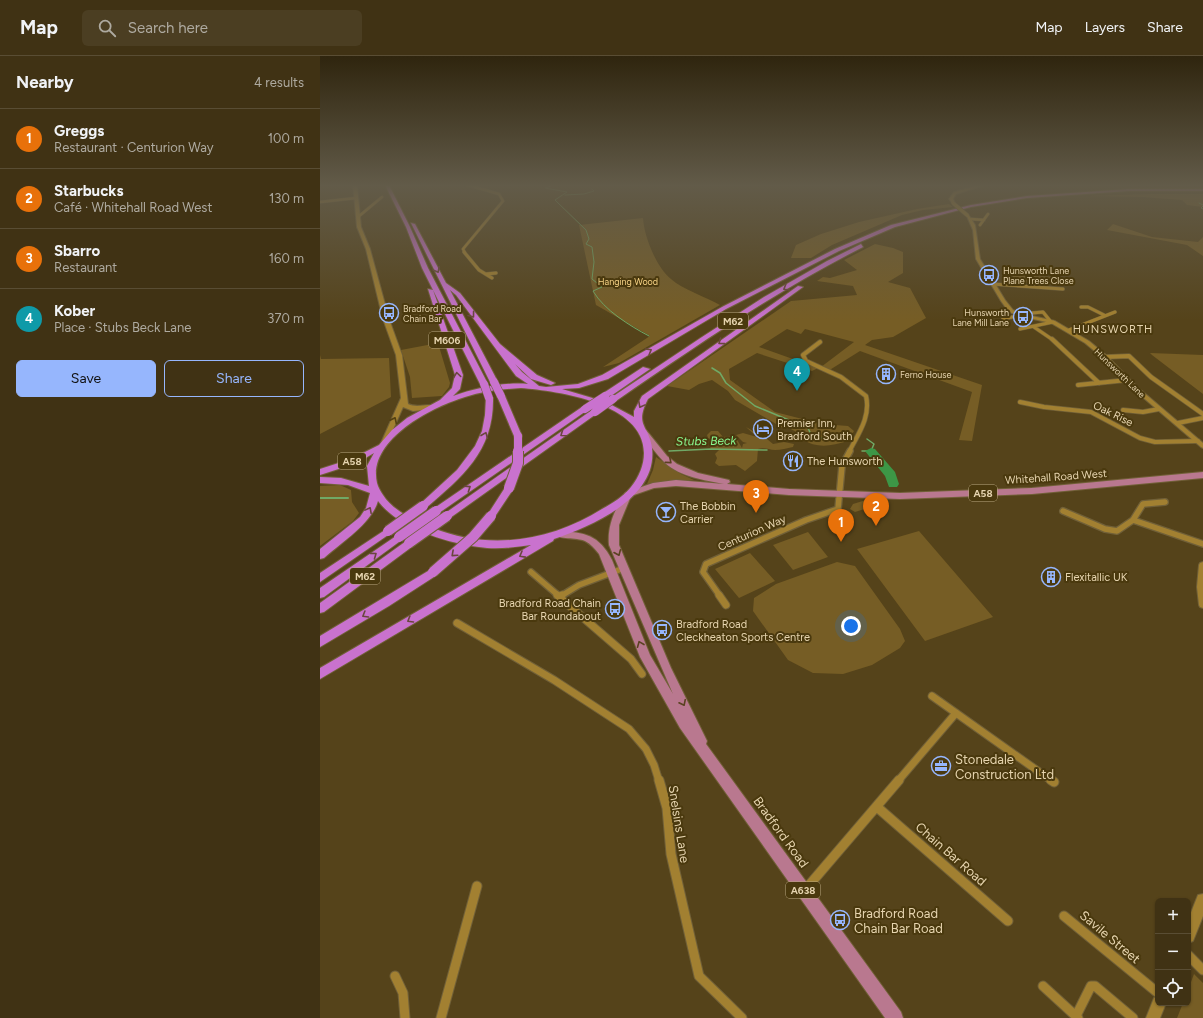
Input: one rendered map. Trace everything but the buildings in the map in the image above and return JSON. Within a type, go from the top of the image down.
[{"type":"highway","name":"M606","points":[[320,578],[423,506],[454,479],[477,451],[489,423],[489,398],[484,384],[425,268],[409,230]]},
{"type":"highway","name":"M606","points":[[320,642],[433,572],[473,537],[491,516],[509,488],[518,463],[518,436],[501,396],[416,230]]},
{"type":"highway","name":"M62","points":[[320,594],[436,510],[585,408],[820,259],[856,241],[883,230]]},
{"type":"highway","name":"M62","points":[[320,609],[409,543],[595,412],[716,331],[822,266],[856,248],[898,230]]},
{"type":"highway","points":[[320,674],[557,534],[591,521],[629,495],[638,484],[647,466],[648,451],[641,429],[638,408],[642,401],[773,305],[856,248]]},
{"type":"highway","points":[[320,555],[363,519],[371,509],[375,492],[371,467],[375,456],[383,444],[404,423],[436,406],[467,394],[490,389],[516,386],[546,388],[572,387],[592,382],[634,360],[724,308],[820,259]]},
{"type":"highway","name":"M606","points":[[425,268],[427,284],[459,375],[456,389],[436,406]]},
{"type":"highway","name":"M606","points":[[443,282],[458,294],[522,377],[546,388]]},
{"type":"highway","points":[[499,346],[534,377],[551,383],[569,383],[588,380],[634,360]]},
{"type":"highway","points":[[546,388],[575,395],[610,407],[626,414],[641,429]]},
{"type":"highway","name":"A58","points":[[320,472],[354,461],[383,444]]},
{"type":"highway","name":"A58","points":[[320,480],[350,482],[375,492]]},
{"type":"highway","points":[[375,492],[383,504],[396,513],[452,539],[482,544],[506,544],[557,534]]},
{"type":"main road","name":"Whitehall Road West","points":[[641,429],[654,442],[668,461],[684,471],[705,478],[766,490]]},
{"type":"main road","name":"Whitehall Road West","points":[[629,495],[653,486],[676,483],[839,495],[900,496],[1032,491],[1202,476]]},
{"type":"main road","name":"Bradford Road","points":[[629,495],[615,521],[612,538],[666,668],[711,763]]},
{"type":"main road","name":"Bradford Road","points":[[557,534],[581,536],[596,543],[603,552],[645,657],[657,679],[711,763],[895,1018]]},
{"type":"street","points":[[360,230],[368,249],[386,319],[398,355],[405,405],[409,408],[436,406]]},
{"type":"street","points":[[479,230],[463,249],[479,270],[492,278]]},
{"type":"street","name":"Hunsworth Lane","points":[[974,230],[976,252],[992,284],[1008,307],[1024,316],[1052,322],[1069,330],[1087,342],[1105,357],[1126,380],[1203,446]]},
{"type":"street","points":[[486,274],[496,273]]},
{"type":"street","points":[[992,284],[1015,284],[1027,287],[1062,289]]},
{"type":"street","points":[[1082,306],[1089,306],[1104,315]]},
{"type":"street","points":[[1003,319],[1049,311]]},
{"type":"street","points":[[1020,329],[1052,322],[1043,312]]},
{"type":"street","points":[[1069,330],[1082,326],[1104,315],[1116,312]]},
{"type":"street","points":[[1034,327],[1052,339],[1099,382]]},
{"type":"street","points":[[820,342],[803,355],[806,361],[841,377],[866,396],[868,405],[865,421],[842,466],[839,495]]},
{"type":"street","points":[[1105,357],[1129,356],[1150,377],[1203,414]]},
{"type":"street","points":[[1078,385],[1126,380]]},
{"type":"street","points":[[383,444],[404,397]]},
{"type":"street","name":"Oak Rise","points":[[1020,402],[1044,407],[1091,412],[1140,438],[1155,442],[1198,441]]},
{"type":"street","points":[[1124,410],[1143,412],[1159,408]]},
{"type":"street","points":[[1178,423],[1203,418]]},
{"type":"street","name":"Centurion Way","points":[[726,605],[703,572],[706,564],[806,520],[838,509],[840,502],[839,495]]},
{"type":"street","points":[[1063,511],[1105,529],[1117,531],[1133,520],[1143,504],[1165,502]]},
{"type":"street","points":[[1133,520],[1203,544]]},
{"type":"street","points":[[1203,565],[1201,587],[1203,604]]},
{"type":"street","points":[[559,597],[578,585],[624,568]]},
{"type":"street","points":[[531,572],[631,659],[642,674]]},
{"type":"street","name":"Snelsins Lane","points":[[457,623],[554,680],[629,729],[646,749],[654,765],[667,808],[671,854],[699,976],[742,1018]]},
{"type":"street","points":[[932,696],[1054,782]]},
{"type":"street","points":[[804,892],[956,713]]},
{"type":"street","name":"Chain Bar Road","points":[[877,807],[1008,920]]},
{"type":"street","points":[[441,1018],[477,886]]},
{"type":"street","points":[[1189,934],[1203,900]]},
{"type":"street","name":"Savile Street","points":[[1064,916],[1155,991]]},
{"type":"street","points":[[1191,959],[1203,970]]},
{"type":"street","points":[[396,976],[403,993],[405,1018]]},
{"type":"street","points":[[1043,986],[1077,1017],[1091,986],[1095,986],[1133,1018]]},
{"type":"street","points":[[1153,1018],[1158,1006]]},
{"type":"green space","name":"Hanging Wood","points":[[580,230],[645,230],[652,251],[660,267],[666,274],[681,286],[720,305],[619,363],[603,367],[650,336],[596,305]]},
{"type":"green space","points":[[834,230],[867,230],[832,245],[811,258],[791,258],[796,245]]},
{"type":"green space","points":[[1107,230],[1131,230],[1152,237],[1198,242],[1203,237],[1203,256],[1187,245]]},
{"type":"green space","points":[[875,244],[903,252],[903,273],[888,282],[910,288],[926,318],[893,337],[872,340],[865,345],[982,385],[972,441],[959,440],[972,392],[860,351],[828,371],[821,367],[854,342],[805,329],[801,334],[787,329],[759,347],[818,368],[812,371],[757,353],[729,369],[730,380],[775,412],[822,424],[848,426],[854,431],[848,441],[824,446],[808,442],[802,439],[804,436],[787,427],[783,428],[735,400],[728,391],[712,380],[699,384],[689,390],[667,386],[791,301],[857,295],[853,286],[817,281],[823,277],[830,278],[857,270],[844,260]]},
{"type":"green space","points":[[1012,275],[1056,277],[1061,284],[1016,282]]},
{"type":"green space","points":[[438,343],[450,383],[449,387],[442,396],[412,398],[410,377],[401,350]]},
{"type":"green space","points":[[1150,353],[1203,355],[1203,394],[1152,355]]},
{"type":"green space","points":[[320,355],[321,359],[389,358],[391,397],[320,434]]},
{"type":"green space","points":[[746,427],[773,444],[784,442],[794,444],[793,447],[777,450],[763,448],[758,449],[757,461],[745,471],[736,465],[719,466],[715,463],[717,458],[715,454],[719,450],[711,449],[709,445],[714,442],[708,438],[707,435],[711,431],[718,431],[723,437],[735,436],[742,448],[743,444],[747,443],[743,442],[736,435],[743,433],[757,437]]},
{"type":"green space","points":[[656,457],[681,474],[694,480],[672,480],[647,484],[653,470]]},
{"type":"green space","points":[[340,485],[351,490],[352,502],[359,513],[353,521],[320,546],[320,486]]},
{"type":"green space","points":[[866,500],[876,500],[882,507],[877,509],[874,506],[855,512],[850,509],[853,504]]},
{"type":"green space","points":[[919,531],[993,617],[925,641],[857,549]]},
{"type":"green space","points":[[808,532],[828,557],[793,570],[773,545]]},
{"type":"green space","points":[[750,553],[775,581],[739,598],[715,569]]},
{"type":"green space","points":[[837,562],[855,566],[900,629],[905,641],[900,648],[872,665],[843,674],[813,673],[788,660],[753,611],[754,598],[776,584]]},
{"type":"green space","points":[[1194,974],[1203,983],[1203,1018],[1177,1018],[1182,1006],[1191,1006],[1191,982]]},
{"type":"waterway","points":[[586,230],[589,239],[586,244],[592,247],[594,262],[592,279],[602,287],[593,291],[611,311],[649,336]]},
{"type":"waterway","points":[[712,368],[720,373],[726,383],[755,406],[808,428],[813,439],[847,434]]},
{"type":"waterway","name":"Stubs Beck","points":[[862,451],[871,451],[874,444],[867,439]]},
{"type":"waterway","name":"Stubs Beck","points":[[669,451],[711,449],[767,450]]},
{"type":"waterway","points":[[871,451],[891,475],[893,484]]},
{"type":"waterway","name":"Stubs Beck","points":[[320,498],[348,498]]},
{"type":"place","name":"Hunsworth Lane Plane Trees Close","points":[[989,275]]},
{"type":"place","name":"Bradford Road Chain Bar","points":[[389,313]]},
{"type":"place","name":"Hunsworth Lane Mill Lane","points":[[1023,317]]},
{"type":"place","name":"Ferno House","points":[[886,374]]},
{"type":"place","name":"Kober","points":[[797,391]]},
{"type":"place","name":"Premier Inn, Bradford South","points":[[763,429]]},
{"type":"place","name":"The Hunsworth","points":[[793,461]]},
{"type":"place","name":"The Bobbin Carrier","points":[[666,512]]},
{"type":"place","name":"Sbarro","points":[[756,513]]},
{"type":"place","name":"Starbucks","points":[[876,526]]},
{"type":"place","name":"Greggs","points":[[841,542]]},
{"type":"place","name":"Flexitallic UK","points":[[1051,577]]},
{"type":"place","name":"Bradford Road Chain Bar Roundabout","points":[[615,609]]},
{"type":"place","name":"Bradford Road Cleckheaton Sports Centre","points":[[662,630]]},
{"type":"place","name":"Stonedale Construction Ltd","points":[[941,766]]},
{"type":"place","name":"Bradford Road Chain Bar Road","points":[[840,920]]},
{"type":"district","name":"HUNSWORTH","points":[[1113,329]]}]
